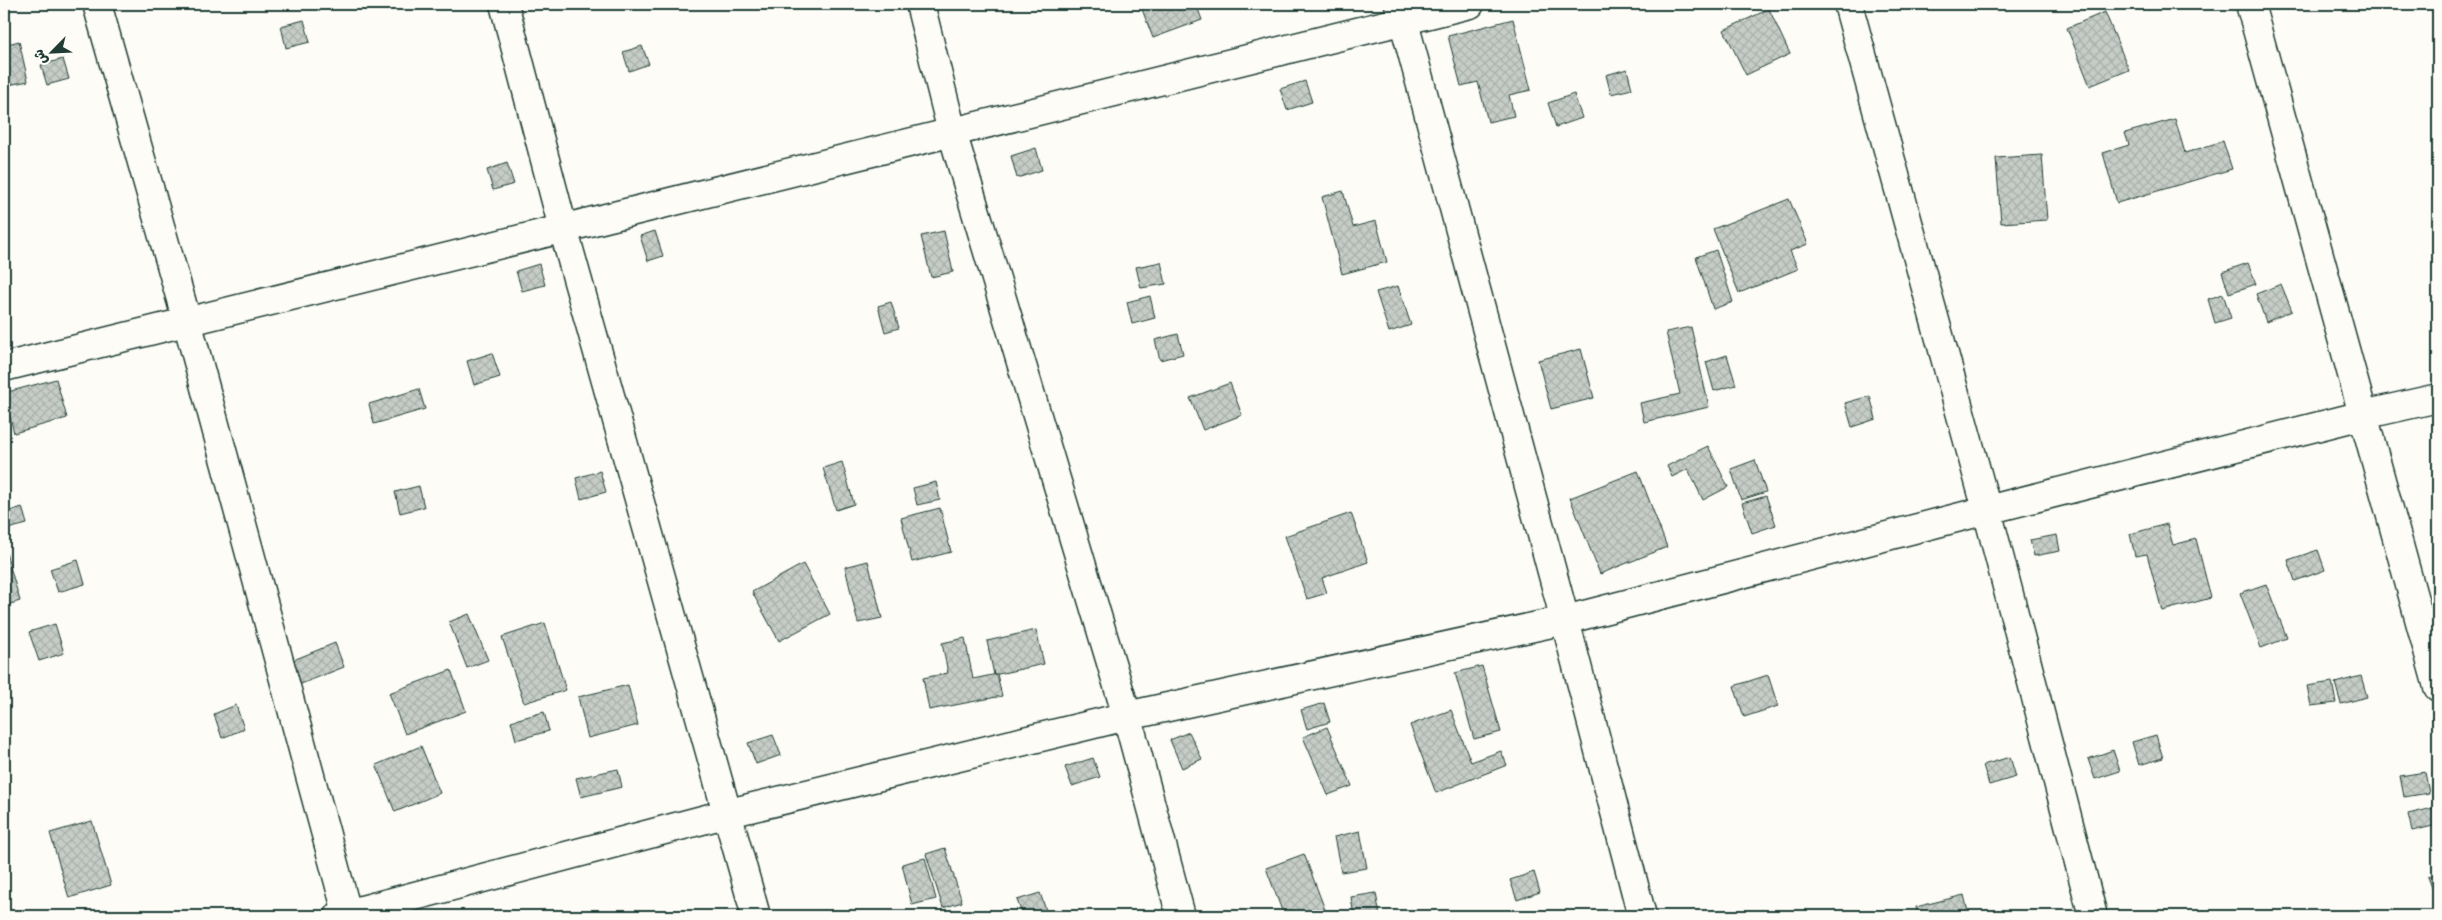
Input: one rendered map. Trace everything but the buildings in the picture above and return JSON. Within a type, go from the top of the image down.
[{"type":"street","points":[[97,4],[186,321],[345,916],[725,814],[1127,716],[1565,620],[1987,510],[2363,415],[2438,398]]},
{"type":"street","points":[[504,4],[563,228],[725,814],[756,916]]},
{"type":"street","points":[[920,4],[952,132],[1127,716],[1181,916]]},
{"type":"street","points":[[4,367],[952,132],[1401,12],[1470,4]]},
{"type":"street","points":[[1848,4],[1987,510],[2093,916]]},
{"type":"street","points":[[2250,4],[2438,687]]},
{"type":"street","points":[[1401,12],[1565,620],[1642,916]]}]
